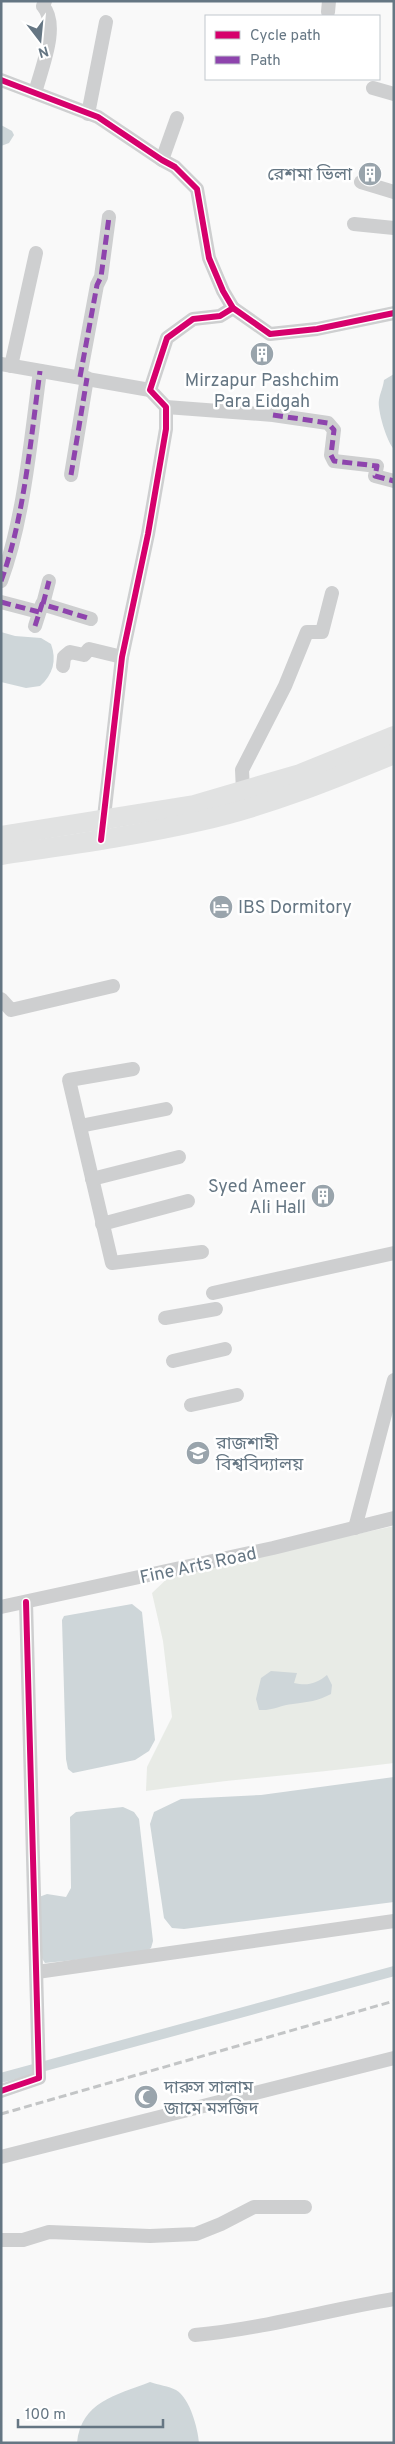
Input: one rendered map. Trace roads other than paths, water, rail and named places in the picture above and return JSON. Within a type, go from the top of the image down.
[{"type":"highway","points":[[1,855],[102,830],[300,774],[394,736]]},
{"type":"highway","points":[[1,836],[102,830],[201,821],[308,790],[394,754]]},
{"type":"street","points":[[36,93],[52,27],[49,14],[43,6],[45,1]]},
{"type":"street","points":[[88,114],[106,22]]},
{"type":"street","points":[[1,80],[98,117],[175,167],[197,189],[209,258],[232,308],[270,334],[317,329],[394,313]]},
{"type":"street","points":[[373,88],[394,94]]},
{"type":"street","points":[[162,160],[177,118]]},
{"type":"street","points":[[362,182],[394,192]]},
{"type":"street","points":[[72,475],[97,285],[101,277],[109,217]]},
{"type":"street","points":[[354,224],[394,228]]},
{"type":"street","points":[[36,253],[6,365],[150,390],[166,407],[274,416],[328,423],[334,430],[331,455],[334,461],[377,466],[375,476],[394,481]]},
{"type":"street","points":[[150,390],[167,338],[193,319],[220,316],[232,308]]},
{"type":"street","points":[[1,582],[18,517],[40,371]]},
{"type":"street","points":[[102,830],[122,657],[148,534],[166,429],[166,407]]},
{"type":"street","points":[[35,626],[49,581]]},
{"type":"street","points":[[243,791],[242,770],[285,686],[307,632],[322,632],[332,593]]},
{"type":"street","points":[[1,602],[41,608],[91,619]]},
{"type":"street","points":[[63,666],[64,657],[70,652],[84,655],[89,649],[122,657]]},
{"type":"street","points":[[1,999],[11,1010],[113,986]]},
{"type":"street","points":[[132,1069],[70,1080],[112,1263],[202,1252]]},
{"type":"street","points":[[80,1126],[166,1109]]},
{"type":"street","points":[[92,1179],[179,1157]]},
{"type":"street","points":[[102,1224],[188,1201]]},
{"type":"street","points":[[213,1293],[394,1253]]},
{"type":"street","points":[[165,1318],[216,1309]]},
{"type":"street","points":[[173,1361],[225,1349]]},
{"type":"street","points":[[355,1528],[394,1380]]},
{"type":"street","points":[[192,1405],[236,1395]]},
{"type":"street","name":"Fine Arts Road","points":[[1,1607],[394,1518]]},
{"type":"street","points":[[1,2091],[40,2078],[26,1602]]},
{"type":"street","points":[[36,1972],[394,1921]]},
{"type":"street","points":[[1,2157],[394,2058]]},
{"type":"street","points":[[1,2240],[23,2240],[49,2232],[150,2236],[196,2234],[254,2207],[305,2207]]},
{"type":"street","points":[[195,2335],[242,2331],[342,2307],[394,2299]]},
{"type":"waterway","points":[[1,2078],[394,1971]]},
{"type":"railway","points":[[1,2114],[394,2001]]},
{"type":"place","name":"রেশমা ভিলা","points":[[370,174]]},
{"type":"place","name":"Mirzapur Pashchim Para Eidgah","points":[[262,354]]},
{"type":"place","name":"IBS Dormitory","points":[[221,907]]},
{"type":"place","name":"Syed Ameer Ali Hall","points":[[323,1196]]},
{"type":"place","name":"রাজশাহী বিশ্ববিদ্যালয়","points":[[198,1453]]},
{"type":"place","name":"দারুস সালাম জামে মসজিদ","points":[[146,2097]]}]
